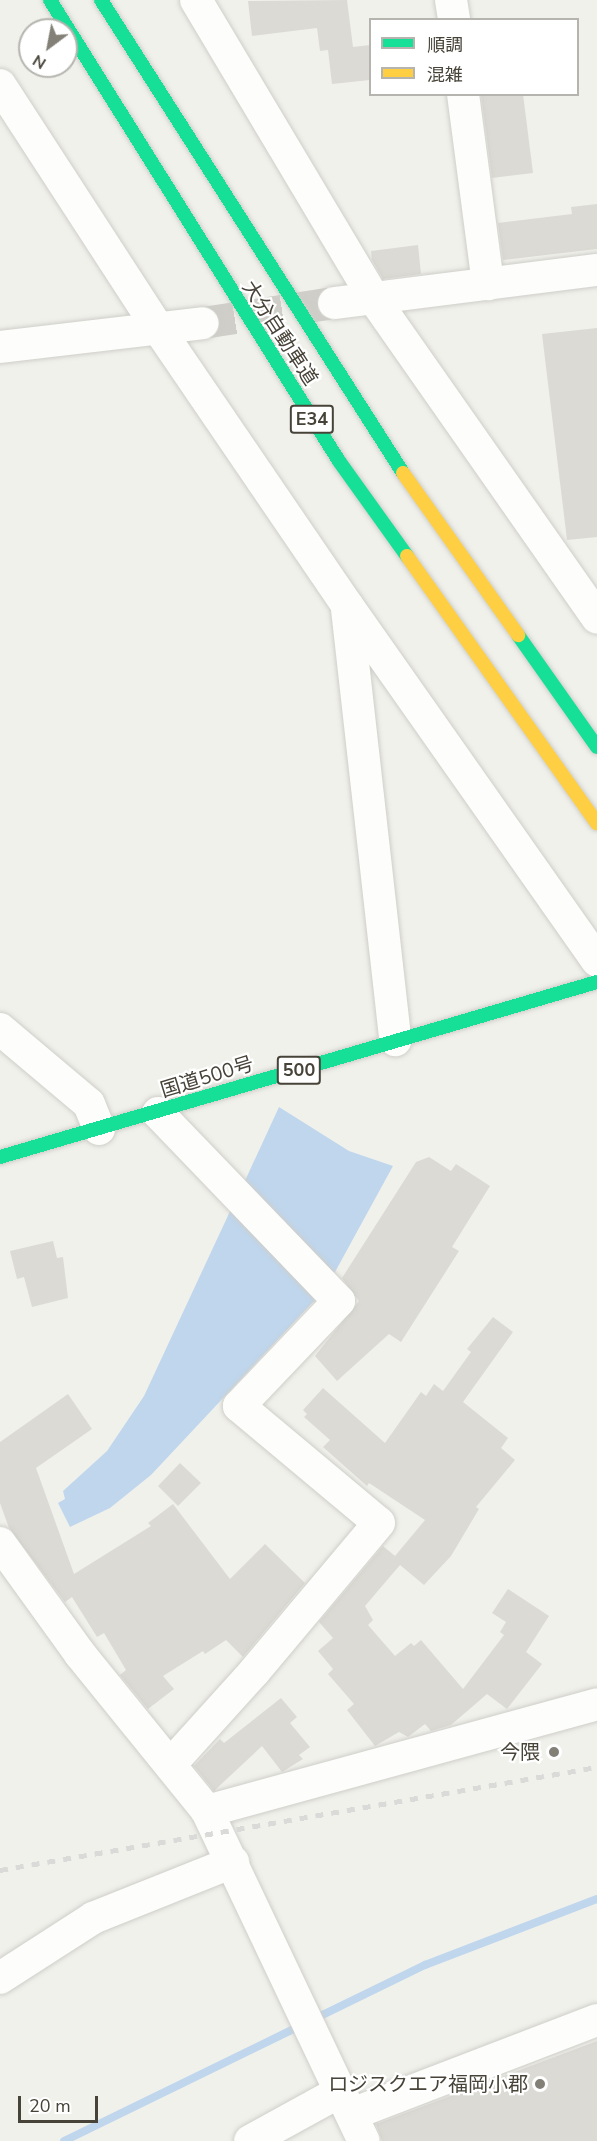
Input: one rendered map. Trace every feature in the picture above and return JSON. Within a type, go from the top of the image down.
[{"type":"highway","name":"大分自動車道","points":[[50,0],[339,461],[597,823]]},
{"type":"highway","name":"大分自動車道","points":[[101,0],[377,436],[597,747]]},
{"type":"highway","name":"国道500号","points":[[0,1157],[158,1113],[395,1040],[597,982]]},
{"type":"street","points":[[196,0],[374,298],[597,618]]},
{"type":"street","points":[[451,0],[454,18]]},
{"type":"street","points":[[0,85],[158,328],[346,605],[597,961]]},
{"type":"street","points":[[464,96],[488,284]]},
{"type":"street","points":[[334,303],[597,270]]},
{"type":"street","points":[[0,347],[203,323]]},
{"type":"street","points":[[346,605],[395,1040]]},
{"type":"street","points":[[0,1029],[89,1104],[99,1129]]},
{"type":"street","points":[[158,1113],[339,1301],[239,1406],[379,1523],[170,1765]]},
{"type":"street","points":[[0,1543],[80,1654],[207,1811],[352,2115]]},
{"type":"street","points":[[207,1811],[597,1704]]},
{"type":"street","points":[[0,1978],[93,1918],[233,1862]]},
{"type":"street","points":[[250,2141],[352,2115],[597,2020]]},
{"type":"water","points":[[279,1107],[349,1151],[393,1166],[335,1272],[329,1275],[243,1185]]},
{"type":"water","points":[[232,1207],[315,1300],[151,1475],[110,1508],[70,1527],[58,1503],[65,1499],[63,1491],[107,1451],[144,1396]]},
{"type":"building","points":[[347,0],[353,47],[369,45],[369,80],[332,84],[328,50],[320,51],[317,28],[252,36],[248,1]]},
{"type":"building","points":[[481,96],[523,96],[533,173],[492,178]]},
{"type":"building","points":[[597,204],[597,249],[503,260],[498,223],[572,214],[571,207]]},
{"type":"building","points":[[418,245],[421,274],[383,279],[372,260],[371,251]]},
{"type":"building","points":[[597,328],[597,537],[567,540],[542,334]]},
{"type":"building","points":[[429,1157],[451,1171],[456,1164],[490,1186],[452,1247],[459,1251],[401,1342],[389,1334],[337,1381],[315,1356],[359,1301],[342,1278],[416,1162]]},
{"type":"building","points":[[53,1241],[57,1258],[63,1257],[68,1298],[32,1307],[24,1277],[17,1279],[10,1251]]},
{"type":"building","points":[[493,1317],[513,1332],[463,1402],[508,1438],[501,1448],[515,1460],[476,1507],[479,1509],[451,1556],[424,1585],[400,1565],[365,1606],[373,1620],[368,1625],[395,1656],[411,1643],[414,1646],[421,1640],[463,1689],[504,1635],[500,1632],[506,1622],[492,1613],[508,1589],[549,1616],[526,1652],[542,1664],[507,1709],[487,1694],[451,1725],[431,1731],[425,1724],[408,1737],[399,1732],[375,1746],[347,1710],[354,1704],[328,1674],[333,1669],[318,1651],[333,1638],[319,1622],[383,1546],[395,1556],[425,1520],[369,1483],[367,1486],[323,1447],[330,1440],[304,1417],[307,1414],[303,1410],[323,1388],[385,1443],[421,1392],[426,1396],[434,1384],[443,1391],[471,1352],[467,1349]]},
{"type":"building","points":[[68,1394],[92,1429],[36,1468],[74,1574],[151,1526],[148,1523],[173,1504],[230,1579],[265,1544],[305,1583],[243,1657],[226,1640],[205,1654],[203,1651],[163,1676],[174,1689],[148,1709],[120,1675],[126,1670],[104,1633],[97,1637],[72,1597],[65,1602],[9,1528],[0,1503],[0,1442]]},
{"type":"building","points":[[180,1463],[201,1483],[178,1506],[158,1486]]},
{"type":"building","points":[[281,1698],[297,1717],[290,1723],[310,1747],[299,1755],[303,1759],[282,1772],[262,1746],[214,1791],[194,1766],[220,1739],[224,1743]]},
{"type":"building","name":"ロジスクエア福岡小郡","points":[[597,2041],[597,2141],[382,2141],[376,2124]]},
{"type":"waterway","points":[[64,2141],[425,1965],[597,1899]]},
{"type":"tunnel","points":[[203,323],[334,303]]},
{"type":"railway","points":[[0,1870],[597,1767]]},
{"type":"traffic: fast","points":[[50,0],[339,461],[407,556]]},
{"type":"traffic: fast","points":[[101,0],[403,473]]},
{"type":"traffic: fast","points":[[518,635],[597,747]]},
{"type":"traffic: fast","points":[[0,1157],[597,982]]},
{"type":"traffic: slow","points":[[403,473],[518,635]]},
{"type":"traffic: slow","points":[[407,556],[597,823]]},
{"type":"place","name":"今隈","points":[[554,1752]]},
{"type":"place","name":"ロジスクエア福岡小郡","points":[[540,2084]]}]
